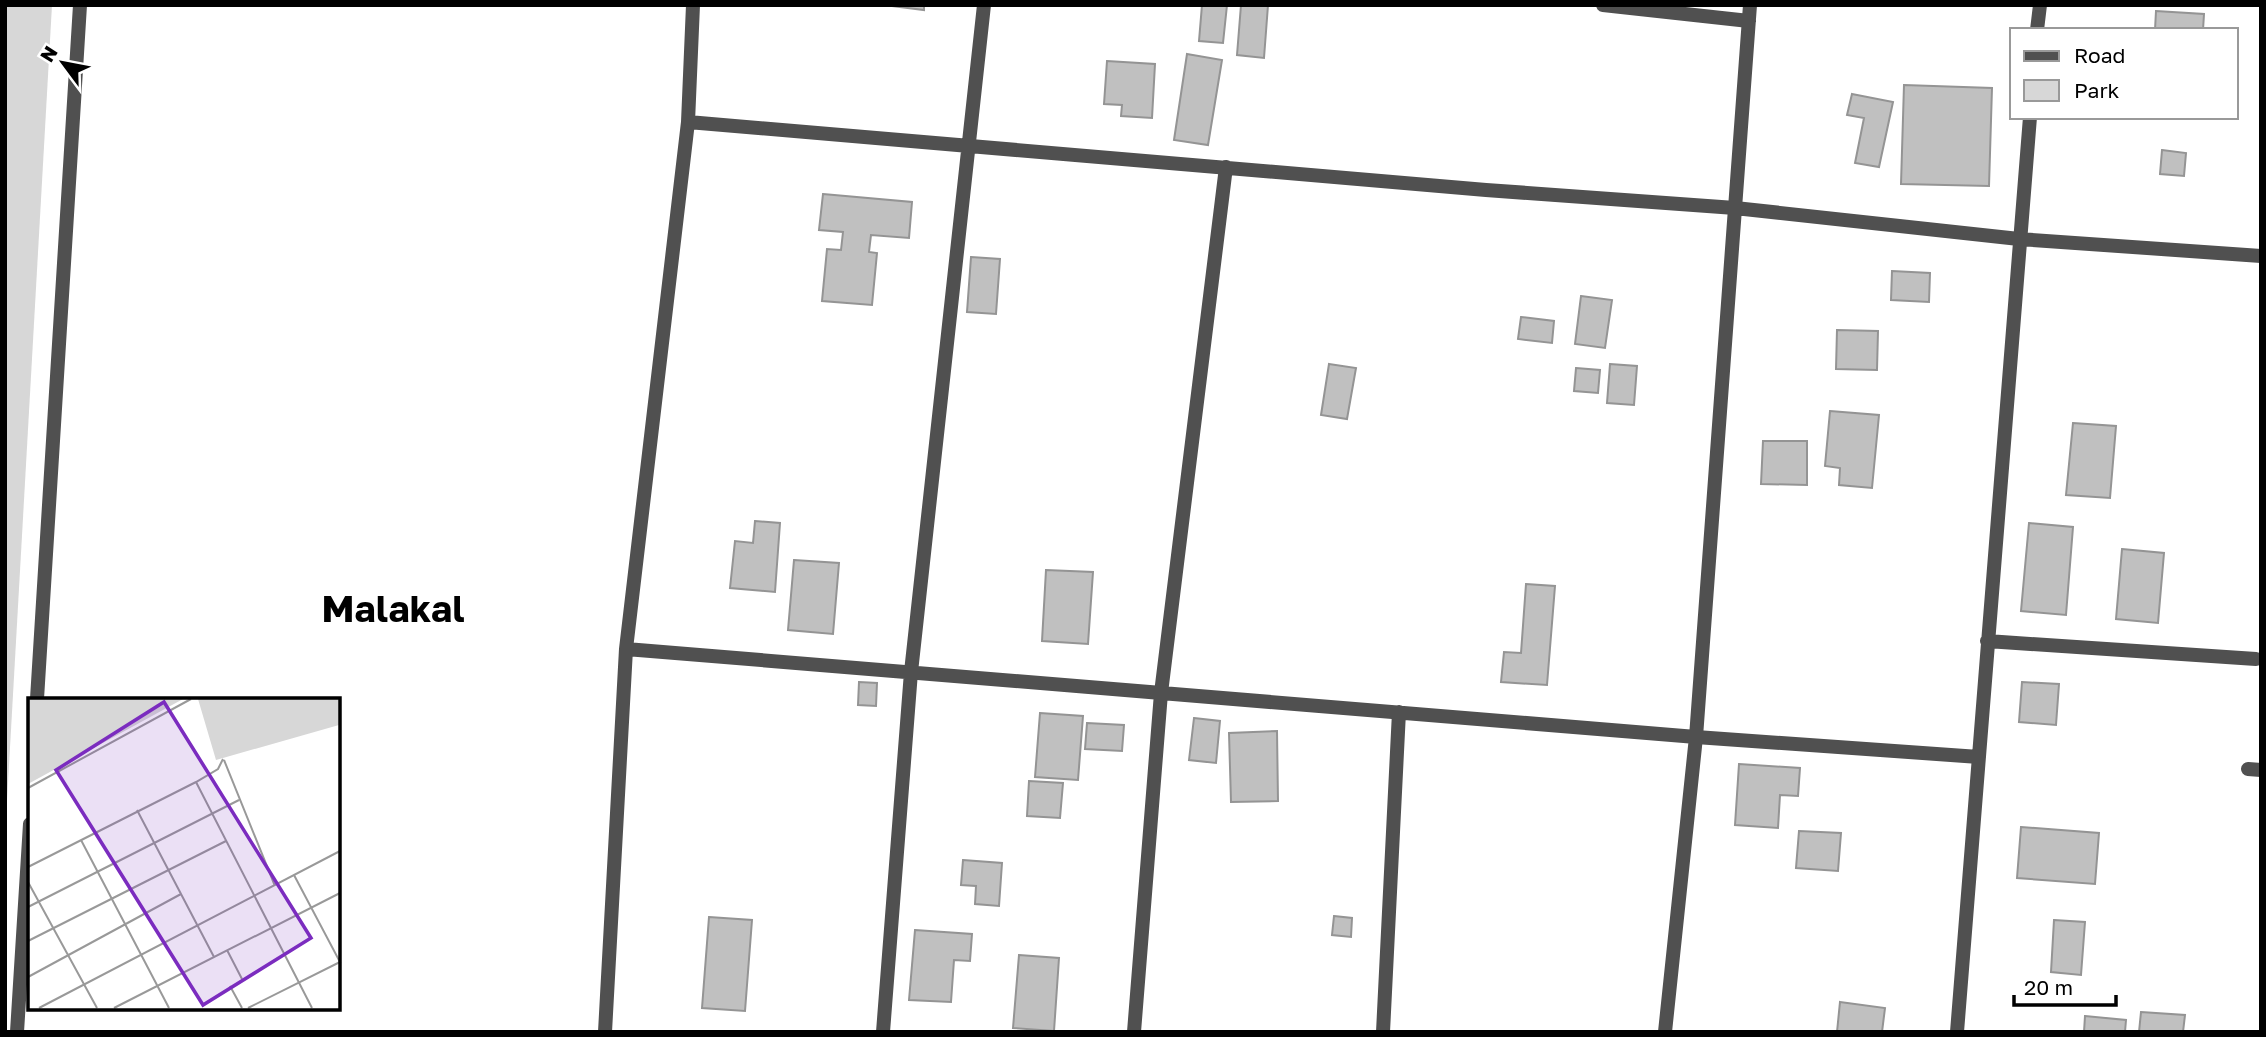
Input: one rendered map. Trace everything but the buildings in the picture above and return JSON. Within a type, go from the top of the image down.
[{"type":"street","points":[[37,698],[80,5]]},
{"type":"street","points":[[605,1032],[626,649],[688,122],[693,5]]},
{"type":"street","points":[[883,1032],[911,672],[984,5]]},
{"type":"street","points":[[1603,5],[1749,21]]},
{"type":"street","points":[[1665,1032],[1696,737],[1750,5]]},
{"type":"street","points":[[2037,28],[2040,5]]},
{"type":"street","points":[[1957,1032],[2030,119]]},
{"type":"street","points":[[688,122],[1735,208],[2019,239],[2261,256]]},
{"type":"street","points":[[1134,1032],[1161,693],[1226,167]]},
{"type":"street","points":[[1987,641],[2256,659]]},
{"type":"street","points":[[626,649],[1696,737],[1979,757]]},
{"type":"street","points":[[1383,1032],[1399,712]]},
{"type":"street","points":[[17,1032],[28,856]]},
{"type":"green space","points":[[5,5],[52,5],[5,836]]},
{"type":"district","name":"Malakal","points":[[393,609]]}]
